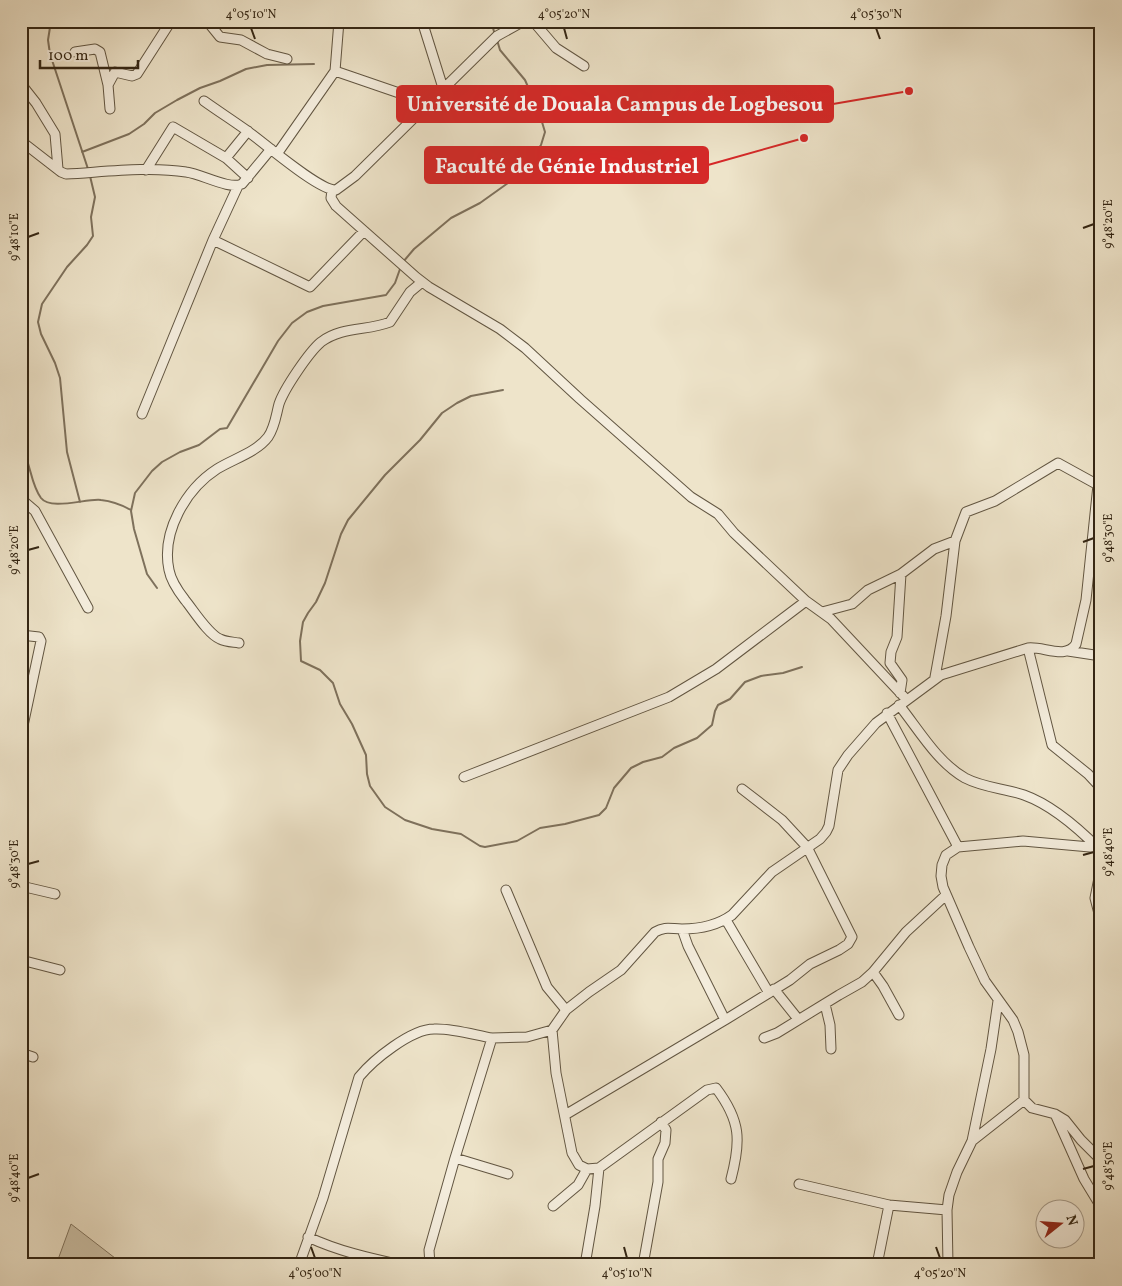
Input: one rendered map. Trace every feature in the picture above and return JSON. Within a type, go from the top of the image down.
[{"type":"street","points":[[108,85],[117,71],[132,76],[137,74],[171,21]]},
{"type":"street","points":[[207,21],[220,37],[242,40],[267,54],[287,59]]},
{"type":"street","points":[[142,414],[213,240],[238,186],[274,152],[335,71],[339,21]]},
{"type":"street","points":[[422,21],[444,88]]},
{"type":"street","points":[[204,101],[248,131],[304,174],[332,190],[340,188],[355,176],[496,36],[524,21]]},
{"type":"street","points":[[533,21],[556,48],[584,66]]},
{"type":"street","points":[[75,52],[95,49],[100,52],[108,85],[110,109]]},
{"type":"street","points":[[335,71],[402,94],[424,108]]},
{"type":"street","points":[[21,84],[36,103],[55,134],[58,169]]},
{"type":"street","points":[[146,170],[173,127],[226,158],[248,178]]},
{"type":"street","points":[[226,158],[248,131]]},
{"type":"street","points":[[21,141],[66,174],[146,170],[186,172],[238,186]]},
{"type":"street","points":[[332,190],[331,198],[336,206],[422,282],[500,329],[525,348],[691,496],[718,514],[734,533],[806,601],[839,626],[902,699],[936,751],[955,771],[983,786],[1026,796],[1074,824],[1100,848]]},
{"type":"street","points":[[213,240],[310,287],[364,231]]},
{"type":"street","points":[[239,643],[219,639],[212,633],[181,594],[171,577],[167,552],[169,540],[180,512],[192,491],[203,479],[218,468],[254,449],[268,438],[272,431],[281,398],[313,349],[323,340],[350,329],[390,322],[410,292],[422,282]]},
{"type":"street","points":[[935,678],[956,541],[966,512],[996,501],[1056,464],[1061,464],[1099,484],[1086,600],[1076,644],[1068,652]]},
{"type":"street","points":[[21,499],[35,511],[88,608]]},
{"type":"street","points":[[822,612],[848,606],[868,590],[901,574],[934,549],[956,541]]},
{"type":"street","points":[[901,574],[897,637],[891,652],[890,663],[902,680],[902,699]]},
{"type":"street","points":[[464,777],[669,697],[716,669],[806,601]]},
{"type":"street","points":[[21,635],[39,637],[41,640],[21,735]]},
{"type":"street","points":[[1028,648],[1052,745],[1088,774],[1101,788]]},
{"type":"street","points":[[299,1265],[323,1198],[359,1077],[379,1057],[415,1034],[433,1028],[492,1038],[527,1037],[552,1030],[566,1010],[621,970],[655,932],[661,928],[682,929],[714,925],[726,920],[772,872],[820,839],[829,826],[835,781],[843,762],[876,723],[902,699],[935,678],[1028,648],[1101,656]]},
{"type":"street","points":[[887,714],[958,847]]},
{"type":"street","points":[[565,1115],[725,1020],[772,991],[810,964],[839,950],[851,940],[851,933],[807,847],[771,811],[742,789]]},
{"type":"street","points":[[1100,848],[1023,841],[958,847],[946,855],[942,865],[941,876],[946,896],[985,981],[1013,1020],[1022,1044],[1024,1100],[1032,1108],[1054,1114],[1064,1120],[1100,1159]]},
{"type":"street","points":[[1101,868],[1096,898],[1101,922]]},
{"type":"street","points":[[21,886],[54,894]]},
{"type":"street","points":[[506,890],[547,987],[566,1010]]},
{"type":"street","points":[[764,1038],[777,1033],[862,982],[873,972],[906,932],[946,896]]},
{"type":"street","points":[[726,920],[772,991],[798,1019]]},
{"type":"street","points":[[682,929],[688,946],[725,1020]]},
{"type":"street","points":[[21,960],[60,970]]},
{"type":"street","points":[[873,972],[900,1015]]},
{"type":"street","points":[[948,1265],[947,1210],[952,1184],[972,1141],[991,1048],[998,1001]]},
{"type":"street","points":[[825,1004],[830,1025],[831,1049]]},
{"type":"street","points":[[552,1030],[556,1073],[572,1153],[579,1165],[587,1170],[598,1168],[707,1090],[716,1088],[725,1099],[737,1129],[739,1142],[730,1179]]},
{"type":"street","points":[[427,1264],[429,1250],[455,1158],[492,1038]]},
{"type":"street","points":[[21,1052],[33,1057]]},
{"type":"street","points":[[972,1141],[1024,1100]]},
{"type":"street","points":[[1054,1114],[1084,1179],[1101,1207]]},
{"type":"street","points":[[643,1265],[658,1182],[658,1159],[665,1143],[666,1130],[662,1122]]},
{"type":"street","points":[[1100,1159],[1101,1144]]},
{"type":"street","points":[[455,1158],[508,1174]]},
{"type":"street","points":[[585,1265],[598,1168]]},
{"type":"street","points":[[553,1206],[578,1185],[587,1170]]},
{"type":"street","points":[[800,1184],[889,1205],[947,1210]]},
{"type":"street","points":[[877,1265],[889,1205]]},
{"type":"street","points":[[308,1237],[328,1247],[401,1265]]},
{"type":"shaded area","points":[[71,1224],[124,1265],[56,1265]]},
{"type":"waterway","points":[[51,21],[48,40],[50,54],[88,169]]},
{"type":"waterway","points":[[491,21],[495,35]]},
{"type":"waterway","points":[[403,262],[414,249],[451,218],[480,203],[508,183],[541,145],[545,132],[539,112],[525,80],[500,50],[497,40]]},
{"type":"waterway","points":[[82,152],[129,134],[144,124],[155,113],[177,100],[200,88],[246,69],[267,65],[314,64]]},
{"type":"waterway","points":[[80,502],[67,452],[60,378],[41,334],[38,322],[42,304],[67,267],[93,236],[91,217],[95,197],[90,176]]},
{"type":"waterway","points":[[157,588],[147,574],[134,529],[131,511],[135,493],[152,471],[162,462],[180,452],[199,445],[220,429],[227,428],[278,341],[292,323],[307,312],[323,306],[386,295],[395,283],[400,269]]},
{"type":"waterway","points":[[503,390],[471,396],[442,413],[420,440],[385,475],[348,520],[341,534],[325,583],[303,622],[300,641],[301,661],[320,670],[333,683],[340,704],[352,724],[366,755],[370,786],[385,807],[405,820],[432,829],[461,834],[480,846],[485,847],[517,841],[540,828],[599,815],[606,808],[614,788],[631,768],[643,762],[662,757],[674,748],[697,738],[712,725],[718,705],[730,699],[745,682],[761,676],[783,673],[802,667]]},
{"type":"waterway","points":[[21,447],[27,459],[37,492],[46,502],[61,504],[101,500],[109,501],[131,510]]},
{"type":"place","name":"Université de Douala Campus de Logbesou","points":[[909,91]]},
{"type":"place","name":"Faculté de Génie Industriel","points":[[804,138]]}]
